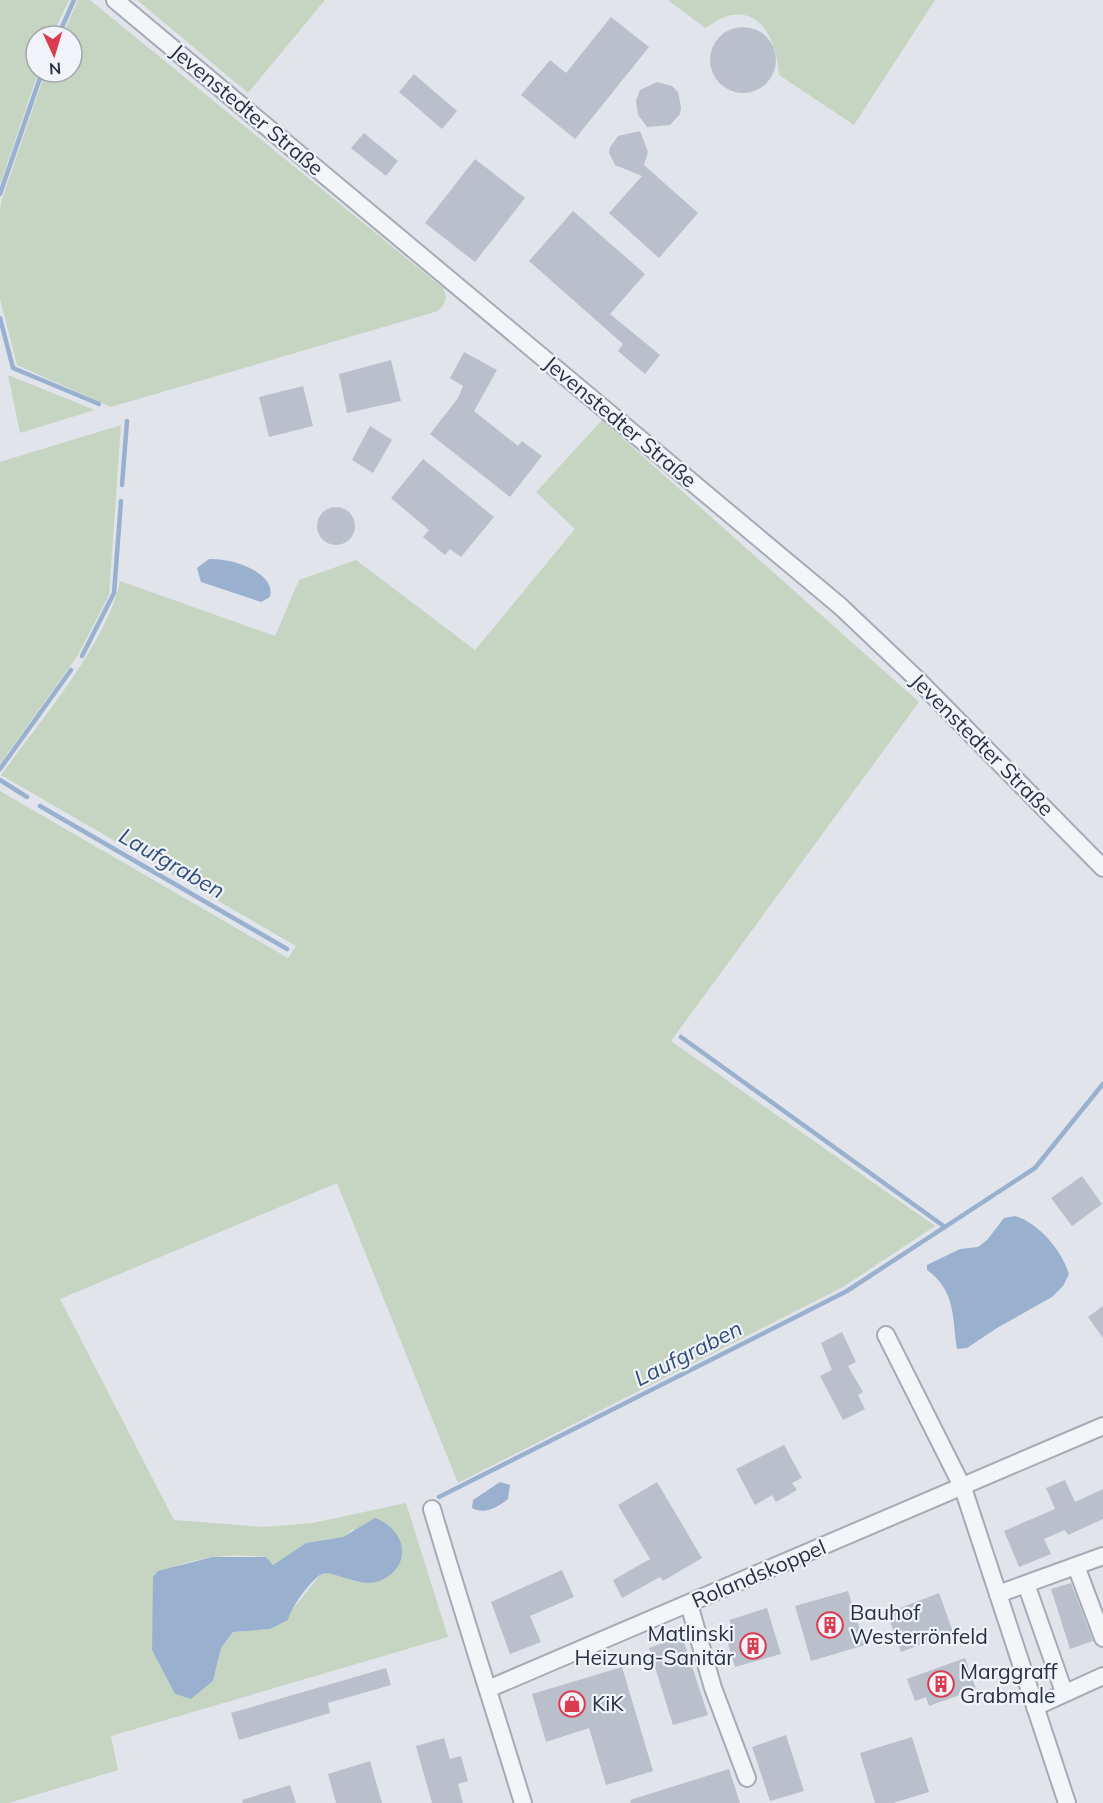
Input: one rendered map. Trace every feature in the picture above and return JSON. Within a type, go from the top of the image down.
[{"type":"street","name":"Jevenstedter Straße","points":[[115,0],[840,606],[918,680],[1103,868]]},
{"type":"street","points":[[886,1335],[963,1488],[1066,1803]]},
{"type":"street","name":"Rolandskoppel","points":[[488,1689],[963,1488],[1103,1426]]},
{"type":"street","points":[[432,1509],[476,1660],[488,1689],[523,1803]]},
{"type":"street","points":[[998,1594],[1103,1557]]},
{"type":"street","points":[[1076,1566],[1103,1638]]},
{"type":"street","points":[[1026,1584],[1064,1692]]},
{"type":"street","points":[[689,1604],[713,1688],[747,1778]]},
{"type":"street","points":[[1035,1707],[1103,1676]]},
{"type":"green space","points":[[0,0],[69,0],[58,24],[24,24],[24,84],[34,84],[0,185]]},
{"type":"green space","points":[[78,0],[90,0],[443,288],[446,298],[438,311],[111,407],[17,365],[0,299],[2,199],[41,84],[84,84],[84,24],[67,24]]},
{"type":"green space","points":[[137,0],[325,0],[248,93]]},
{"type":"green space","points":[[668,0],[935,0],[854,125],[779,75],[771,41],[759,22],[738,15],[722,18],[705,28]]},
{"type":"green space","points":[[8,375],[95,410],[20,433]]},
{"type":"green space","points":[[602,420],[919,702],[671,1041],[935,1226],[843,1287],[458,1483],[337,1183],[60,1299],[174,1520],[264,1527],[313,1523],[406,1503],[448,1637],[111,1736],[118,1770],[9,1803],[0,1803],[0,791],[288,958],[296,946],[1,775],[87,656],[113,605],[120,581],[275,636],[299,580],[356,560],[475,650],[575,529],[536,492]],"holes":[[[353,1529],[372,1583],[356,1582],[330,1572],[321,1574],[291,1611],[288,1620],[270,1629],[233,1632],[221,1648],[213,1681],[191,1699],[175,1694],[152,1650],[154,1577],[166,1570],[193,1561],[222,1556],[266,1557],[273,1565],[306,1543],[343,1537]]]},
{"type":"green space","points":[[121,425],[109,595],[78,655],[0,764],[0,462]]},
{"type":"water","points":[[209,559],[239,564],[259,573],[270,588],[270,597],[261,602],[201,582],[197,568]]},
{"type":"water","points":[[1015,1216],[1041,1231],[1061,1256],[1069,1274],[1063,1286],[1052,1297],[967,1348],[957,1349],[948,1296],[936,1278],[927,1270],[927,1265],[960,1249],[978,1247],[987,1240],[1004,1218]]},
{"type":"water","points":[[500,1482],[510,1485],[508,1499],[496,1507],[482,1511],[472,1508],[473,1500]]},
{"type":"water","points":[[375,1518],[393,1530],[402,1547],[399,1565],[392,1573],[373,1583],[364,1583],[325,1573],[320,1575],[301,1596],[288,1620],[270,1629],[233,1632],[221,1648],[213,1681],[191,1699],[175,1694],[152,1650],[153,1577],[158,1571],[212,1557],[266,1557],[273,1565],[306,1543],[343,1537]]},
{"type":"building","points":[[611,17],[649,47],[575,139],[521,95],[550,60],[566,73]]},
{"type":"building","points":[[743,27],[756,30],[766,37],[773,47],[776,60],[773,73],[766,83],[756,90],[743,93],[730,90],[720,83],[713,73],[710,60],[713,47],[720,37],[730,30]]},
{"type":"building","points":[[414,74],[457,111],[442,129],[399,92]]},
{"type":"building","points":[[657,82],[672,86],[678,92],[680,114],[670,125],[647,127],[638,115],[636,101],[640,90]]},
{"type":"building","points":[[640,131],[648,152],[644,165],[698,213],[659,258],[609,213],[642,176],[615,165],[609,153],[610,147],[618,136]]},
{"type":"building","points":[[364,133],[398,161],[386,176],[351,148]]},
{"type":"building","points":[[475,159],[525,198],[475,262],[425,223]]},
{"type":"building","points":[[573,211],[645,274],[610,314],[660,355],[645,374],[618,351],[623,344],[529,261]]},
{"type":"building","points":[[464,352],[497,370],[474,411],[518,446],[522,441],[542,456],[510,497],[430,434],[458,398],[463,386],[450,378]]},
{"type":"building","points":[[391,360],[401,401],[347,413],[339,374]]},
{"type":"building","points":[[303,386],[313,426],[269,437],[259,397]]},
{"type":"building","points":[[370,426],[392,440],[373,473],[352,460]]},
{"type":"building","points":[[423,459],[494,517],[461,557],[450,549],[445,555],[423,537],[429,530],[391,498]]},
{"type":"building","points":[[336,507],[343,508],[349,513],[354,519],[354,533],[349,539],[343,544],[336,545],[329,544],[323,539],[318,533],[317,526],[318,519],[323,513],[329,508]]},
{"type":"building","points":[[1082,1176],[1102,1204],[1072,1226],[1051,1198]]},
{"type":"building","points":[[1103,1306],[1103,1338],[1088,1317]]},
{"type":"building","points":[[842,1332],[856,1362],[848,1366],[863,1392],[858,1395],[865,1409],[843,1420],[820,1376],[832,1370],[821,1343]]},
{"type":"building","points":[[784,1445],[802,1478],[792,1483],[797,1490],[776,1502],[772,1495],[755,1505],[736,1469]]},
{"type":"building","points":[[1065,1480],[1075,1502],[1103,1489],[1103,1519],[1068,1535],[1065,1530],[1044,1539],[1051,1554],[1019,1567],[1004,1531],[1055,1509],[1046,1488]]},
{"type":"building","points":[[657,1482],[702,1558],[663,1581],[660,1577],[622,1598],[613,1580],[650,1559],[618,1505]]},
{"type":"building","points":[[562,1570],[574,1597],[530,1616],[541,1642],[510,1654],[491,1602]]},
{"type":"building","points":[[1071,1583],[1093,1641],[1070,1649],[1051,1589]]},
{"type":"building","name":"Bauhof Westerrönfeld","points":[[848,1591],[865,1645],[811,1661],[795,1606]]},
{"type":"building","points":[[939,1593],[953,1632],[901,1652],[887,1613]]},
{"type":"building","name":"Matlinski Heizung-Sanitär","points":[[767,1608],[781,1654],[735,1667],[726,1637],[734,1635],[729,1620]]},
{"type":"building","points":[[682,1636],[708,1715],[673,1725],[649,1648]]},
{"type":"building","name":"Marggraff Grabmale","points":[[965,1658],[976,1689],[929,1706],[926,1697],[915,1701],[907,1679]]},
{"type":"building","points":[[622,1667],[653,1771],[606,1785],[589,1728],[546,1742],[532,1694]]},
{"type":"building","points":[[386,1668],[391,1685],[328,1703],[330,1713],[239,1740],[231,1713]]},
{"type":"building","points":[[786,1735],[804,1791],[770,1801],[752,1747]]},
{"type":"building","points":[[912,1737],[929,1792],[893,1803],[875,1803],[860,1753]]},
{"type":"building","points":[[444,1738],[450,1759],[461,1756],[468,1781],[458,1784],[463,1803],[432,1803],[416,1746]]},
{"type":"building","points":[[370,1761],[382,1803],[336,1803],[328,1774]]},
{"type":"building","points":[[729,1769],[740,1803],[631,1803],[630,1800]]},
{"type":"building","points":[[290,1785],[296,1803],[243,1803],[242,1800]]},
{"type":"waterway","points":[[63,24],[74,0]]},
{"type":"waterway","points":[[0,194],[38,84]]},
{"type":"waterway","points":[[0,318],[13,368],[99,404]]},
{"type":"waterway","points":[[122,485],[127,421]]},
{"type":"waterway","points":[[82,656],[114,593],[121,501]]},
{"type":"waterway","points":[[0,769],[71,670]]},
{"type":"waterway","name":"Laufgraben","points":[[0,780],[27,797]]},
{"type":"waterway","name":"Laufgraben","points":[[40,806],[287,949]]},
{"type":"waterway","name":"Laufgraben","points":[[681,1037],[945,1227]]},
{"type":"waterway","name":"Laufgraben","points":[[439,1497],[847,1291],[1035,1168],[1103,1084]]},
{"type":"place","name":"Bauhof Westerrönfeld","points":[[830,1625]]},
{"type":"place","name":"Matlinski Heizung-Sanitär","points":[[753,1646]]},
{"type":"place","name":"Marggraff Grabmale","points":[[941,1684]]},
{"type":"place","name":"KiK","points":[[572,1704]]}]
